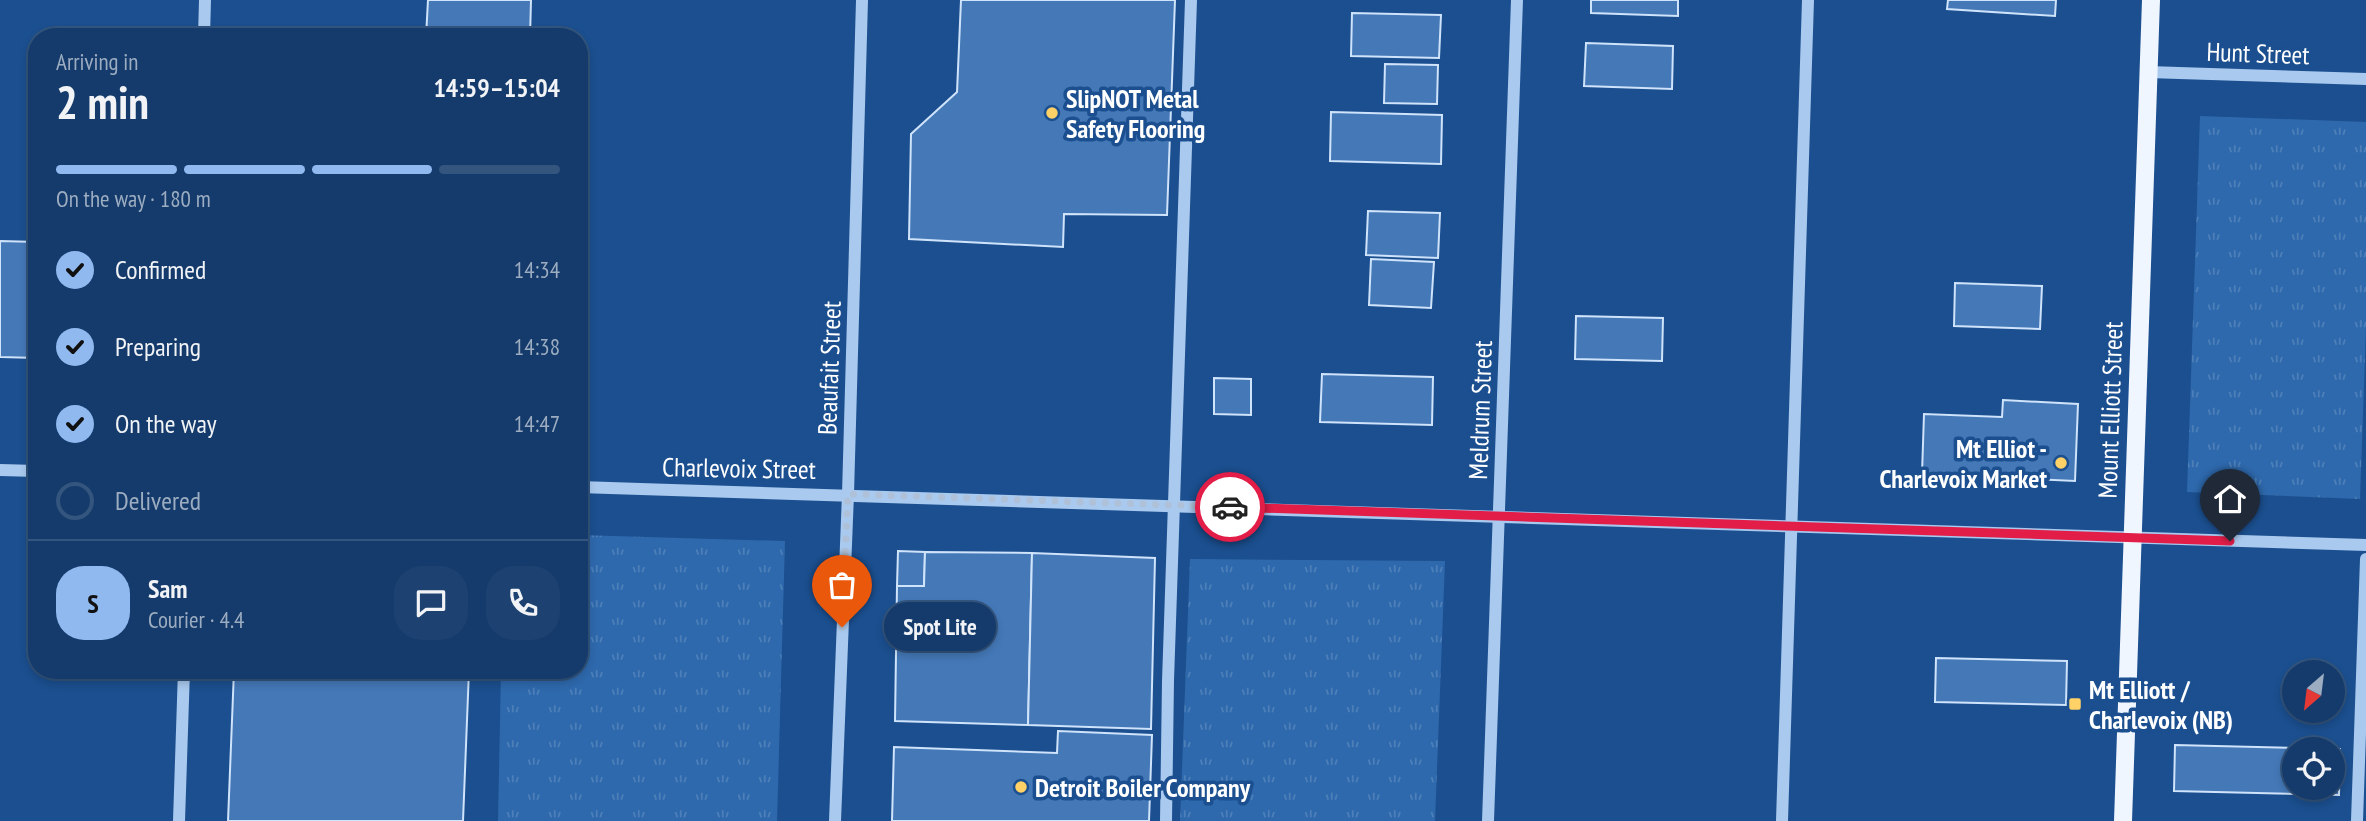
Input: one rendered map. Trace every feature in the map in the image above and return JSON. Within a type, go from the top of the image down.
[{"type":"main road","name":"Mount Elliott Street","points":[[2123,821],[2151,0]]},
{"type":"street","points":[[204,28],[205,0]]},
{"type":"street","name":"Beaufait Street","points":[[835,821],[848,494],[862,0]]},
{"type":"street","points":[[1166,821],[1191,0]]},
{"type":"street","name":"Meldrum Street","points":[[1488,821],[1517,0]]},
{"type":"street","points":[[1782,821],[1808,0]]},
{"type":"street","name":"Hunt Street","points":[[2148,72],[2366,79]]},
{"type":"street","points":[[0,470],[28,471]]},
{"type":"street","name":"Charlevoix Street","points":[[588,487],[2366,545]]},
{"type":"street","points":[[2357,821],[2362,773],[2366,558]]},
{"type":"street","points":[[179,821],[184,679]]},
{"type":"green space","points":[[2200,116],[2366,122],[2366,328],[2360,499],[2187,492]]},
{"type":"green space","points":[[588,535],[785,541],[777,821],[498,821],[501,679],[588,679]]},
{"type":"green space","points":[[1190,559],[1445,561],[1435,821],[1180,821]]},
{"type":"building","points":[[428,0],[531,0],[530,28],[426,28]]},
{"type":"building","name":"SlipNOT Metal Safety Flooring","points":[[961,0],[1175,0],[1167,215],[1064,214],[1063,247],[909,239],[911,134],[957,92]]},
{"type":"building","points":[[1591,0],[1678,0],[1678,16],[1591,13]]},
{"type":"building","points":[[1948,0],[2056,0],[2055,16],[1947,9]]},
{"type":"building","points":[[1352,13],[1441,15],[1439,58],[1351,56]]},
{"type":"building","points":[[1586,43],[1673,46],[1672,89],[1584,86]]},
{"type":"building","points":[[1385,64],[1438,65],[1437,104],[1384,103]]},
{"type":"building","points":[[1331,112],[1442,115],[1441,164],[1330,161]]},
{"type":"building","points":[[1368,211],[1440,213],[1438,258],[1366,255]]},
{"type":"building","points":[[0,241],[28,242],[28,358],[0,357]]},
{"type":"building","points":[[1371,259],[1434,262],[1431,308],[1369,305]]},
{"type":"building","points":[[1955,283],[2042,286],[2040,329],[1954,326]]},
{"type":"building","points":[[1576,316],[1663,318],[1662,361],[1575,359]]},
{"type":"building","points":[[1322,374],[1433,377],[1432,425],[1320,422]]},
{"type":"building","points":[[1214,378],[1251,379],[1251,415],[1214,414]]},
{"type":"building","points":[[2003,400],[2078,404],[2075,481],[1922,474],[1924,414],[2002,417]]},
{"type":"building","points":[[898,551],[925,552],[924,586],[897,586]]},
{"type":"building","points":[[925,552],[1032,553],[1028,725],[895,721],[897,586],[924,586]]},
{"type":"building","points":[[1032,553],[1155,558],[1151,729],[1028,725]]},
{"type":"building","points":[[1936,658],[2067,661],[2066,705],[1935,702]]},
{"type":"building","points":[[234,679],[469,679],[463,821],[228,821]]},
{"type":"building","name":"Detroit Boiler Company","points":[[1058,731],[1152,735],[1149,821],[892,821],[894,747],[1057,753]]},
{"type":"building","points":[[2175,745],[2282,748],[2282,794],[2174,791]]},
{"type":"way so far","points":[[842,627],[848,494],[1230,507]]},
{"type":"place","name":"SlipNOT Metal Safety Flooring","points":[[1052,113]]},
{"type":"place","name":"Mt Elliot - Charlevoix Market","points":[[2061,463]]},
{"type":"place","name":"Spot Lite","points":[[842,627]]},
{"type":"place","name":"Mt Elliott / Charlevoix (NB)","points":[[2075,704]]},
{"type":"place","name":"Detroit Boiler Company","points":[[1021,787]]},
{"type":"route","points":[[1230,507],[2230,541]]}]
